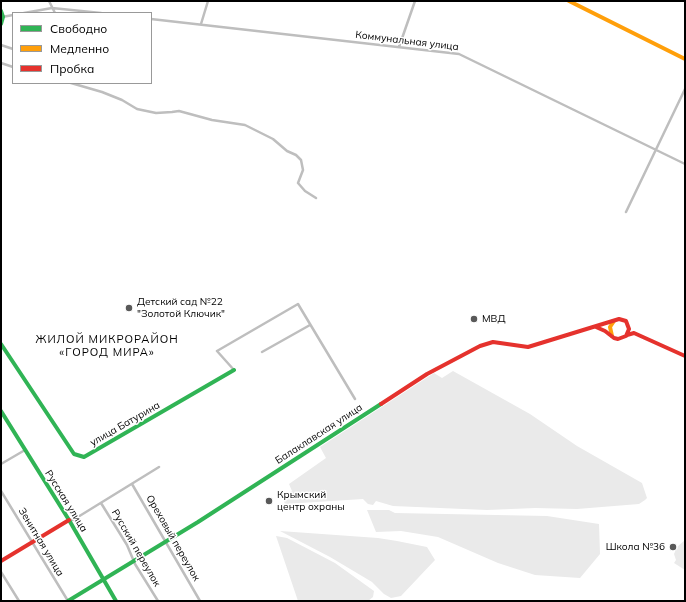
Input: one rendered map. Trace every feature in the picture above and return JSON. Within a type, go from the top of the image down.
[{"type":"main road","points":[[569,1],[685,59]]},
{"type":"main road","points":[[1,11],[1,24]]},
{"type":"main road","points":[[613,337],[610,333],[610,327],[613,321],[616,319],[622,319],[626,321],[634,333],[685,356]]},
{"type":"main road","name":"Балаклавская улица","points":[[68,601],[278,471],[426,374],[480,346],[493,342],[528,347],[596,327],[616,319]]},
{"type":"main road","points":[[596,327],[613,337],[620,339],[634,333]]},
{"type":"main road","points":[[627,335],[630,329]]},
{"type":"main road","name":"улица Батурина","points":[[1,344],[74,454],[84,457],[234,370]]},
{"type":"main road","name":"Русская улица","points":[[1,411],[69,520],[116,601]]},
{"type":"main road","points":[[1,560],[69,520]]},
{"type":"street","points":[[49,1],[54,12]]},
{"type":"street","points":[[201,24],[208,1]]},
{"type":"street","points":[[398,47],[415,1]]},
{"type":"street","points":[[30,12],[52,8],[91,12]]},
{"type":"street","points":[[2,17],[12,15]]},
{"type":"street","name":"Коммунальная улица","points":[[152,18],[459,54],[685,164]]},
{"type":"street","points":[[1,45],[12,49]]},
{"type":"street","points":[[1,63],[12,67]]},
{"type":"street","points":[[74,84],[102,92],[122,100],[137,109],[156,112],[179,111],[212,120],[245,125],[273,139],[301,160],[303,170],[298,184],[305,191],[316,198]]},
{"type":"street","points":[[626,212],[685,89]]},
{"type":"street","points":[[234,370],[218,351],[224,346],[298,304],[355,399]]},
{"type":"street","points":[[262,352],[310,325]]},
{"type":"street","points":[[1,464],[24,450]]},
{"type":"street","points":[[69,520],[73,520],[159,467]]},
{"type":"street","name":"Ореховый переулок","points":[[132,484],[200,601]]},
{"type":"street","name":"Зенитная улица","points":[[1,491],[68,601]]},
{"type":"street","name":"Русский переулок","points":[[101,503],[158,601]]},
{"type":"street","points":[[1,572],[19,601]]},
{"type":"shaded area","points":[[453,371],[530,414],[577,446],[642,483],[647,498],[639,504],[577,509],[535,508],[487,510],[393,506],[376,501],[373,505],[368,504],[363,499],[285,504],[283,498],[292,491],[289,484],[326,458],[320,447],[434,373],[442,378]]},
{"type":"shaded area","points":[[367,510],[389,510],[395,513],[547,516],[599,524],[600,554],[580,578],[535,575],[498,563],[438,537],[401,531],[376,532]]},
{"type":"shaded area","points":[[280,531],[378,538],[397,541],[427,547],[435,560],[401,596],[391,598],[384,594],[372,582],[330,557]]},
{"type":"shaded area","points":[[276,536],[287,538],[335,563],[374,591],[373,597],[368,601],[298,601]]},
{"type":"shaded area","points":[[685,540],[685,570],[674,563],[676,560],[674,554],[677,547]]},
{"type":"traffic: fast","points":[[1,11],[3,17],[1,24]]},
{"type":"traffic: fast","points":[[1,344],[74,454],[84,457],[234,370]]},
{"type":"traffic: fast","points":[[68,601],[198,522],[381,404]]},
{"type":"traffic: fast","points":[[1,411],[69,520],[116,601]]},
{"type":"traffic: slow","points":[[569,1],[685,59]]},
{"type":"traffic: slow","points":[[612,336],[610,327],[614,321]]},
{"type":"traffic: jam","points":[[381,404],[427,374],[480,346],[493,342],[528,347],[619,319],[626,321],[629,329],[626,336],[618,339],[596,327]]},
{"type":"traffic: jam","points":[[627,335],[634,333],[685,356]]},
{"type":"traffic: jam","points":[[1,561],[69,520]]},
{"type":"place","name":"Детский сад №22 \"Золотой Ключик\"","points":[[129,308]]},
{"type":"place","name":"МВД","points":[[474,319]]},
{"type":"place","name":"Крымский центр охраны","points":[[269,501]]},
{"type":"place","name":"Школа №36","points":[[673,547]]},
{"type":"district","name":"ЖИЛОЙ МИКРОРАЙОН «ГОРОД МИРА»","points":[[107,346]]}]
